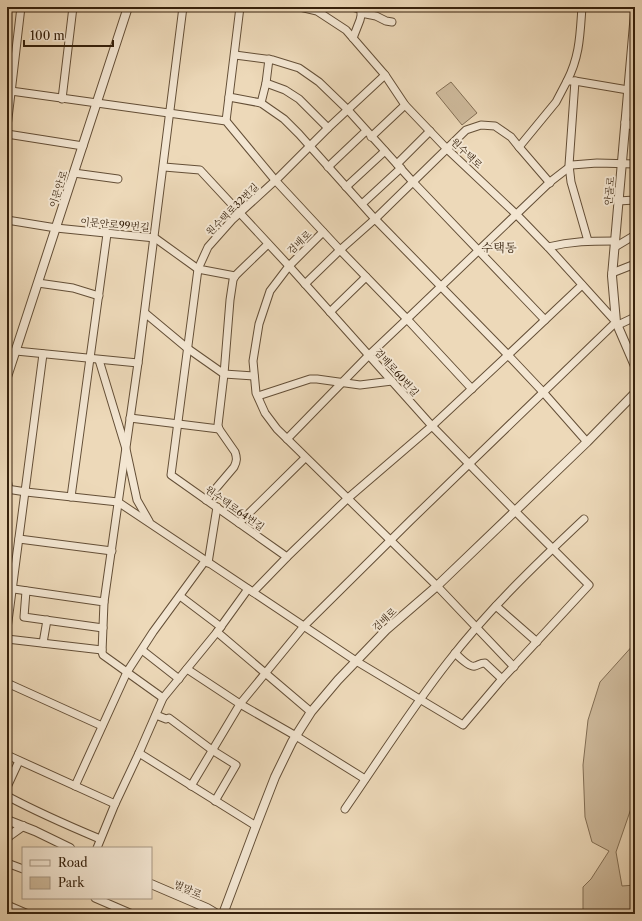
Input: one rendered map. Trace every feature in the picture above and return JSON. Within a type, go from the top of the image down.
[{"type":"street","points":[[7,127],[21,7]]},
{"type":"street","points":[[62,99],[73,7]]},
{"type":"street","name":"이문안로","points":[[7,377],[98,104],[128,7]]},
{"type":"street","points":[[163,698],[104,655],[102,650],[104,602],[155,238],[183,7]]},
{"type":"street","points":[[226,121],[240,7]]},
{"type":"street","name":"원수택로","points":[[300,7],[317,11],[346,30],[385,75],[405,105],[447,149],[517,214],[617,323]]},
{"type":"street","points":[[352,7],[376,16],[386,22],[392,22]]},
{"type":"street","points":[[519,147],[556,102],[567,81],[578,52],[582,7]]},
{"type":"street","points":[[353,38],[362,10]]},
{"type":"street","name":"안골로","points":[[635,13],[633,58],[625,122],[612,273],[617,323],[635,366]]},
{"type":"street","points":[[234,55],[273,60],[299,68],[319,82],[348,110],[413,182],[545,320]]},
{"type":"street","points":[[261,103],[266,83],[269,60]]},
{"type":"street","name":"원수택로32번길","points":[[171,475],[198,269],[208,247],[240,213],[385,75]]},
{"type":"street","points":[[567,81],[630,87]]},
{"type":"street","points":[[575,81],[569,167],[571,182],[588,241]]},
{"type":"street","points":[[266,83],[285,90],[299,99],[328,128]]},
{"type":"street","points":[[11,91],[226,121],[275,180],[472,389]]},
{"type":"street","points":[[229,97],[261,103],[284,119],[375,219],[543,392],[587,442]]},
{"type":"street","points":[[372,137],[405,105]]},
{"type":"street","points":[[625,122],[635,128]]},
{"type":"street","points":[[305,284],[375,219],[466,130],[481,125],[495,126],[511,137],[550,183]]},
{"type":"street","points":[[328,167],[366,131]]},
{"type":"street","points":[[362,204],[430,131]]},
{"type":"street","points":[[7,134],[83,146]]},
{"type":"street","points":[[346,186],[385,151]]},
{"type":"street","points":[[287,439],[368,356],[478,250],[572,164],[635,164]]},
{"type":"street","name":"검배로60번길","points":[[164,166],[200,170],[289,266],[432,426],[589,584],[537,642]]},
{"type":"street","points":[[74,173],[118,179]]},
{"type":"street","points":[[618,201],[635,200]]},
{"type":"street","name":"이문안로99번길","points":[[7,220],[56,228],[155,238],[198,269],[235,276]]},
{"type":"street","name":"검배로","points":[[323,232],[289,266],[270,291],[259,324],[253,361],[254,376],[258,396],[265,413],[277,430],[437,586],[514,667]]},
{"type":"street","points":[[71,497],[107,234]]},
{"type":"street","points":[[548,247],[566,243],[588,241],[615,244],[635,235]]},
{"type":"street","points":[[206,500],[234,467],[237,461],[235,452],[219,429],[218,425],[233,280],[235,276],[268,244]]},
{"type":"street","points":[[612,273],[635,264]]},
{"type":"street","points":[[330,312],[366,277]]},
{"type":"street","points":[[38,283],[73,288],[99,296]]},
{"type":"street","points":[[97,847],[163,698],[250,591],[347,499],[432,426],[582,285]]},
{"type":"street","points":[[145,313],[187,348],[224,374],[254,376]]},
{"type":"street","points":[[191,786],[240,704],[304,626],[543,392],[617,323],[635,317]]},
{"type":"street","points":[[16,351],[138,363]]},
{"type":"street","points":[[7,629],[10,589],[26,492],[43,354]]},
{"type":"street","points":[[99,360],[126,450],[137,500],[150,524]]},
{"type":"street","points":[[258,396],[317,379],[360,385],[392,381]]},
{"type":"street","name":"검배로","points":[[224,914],[256,826],[276,777],[292,742],[311,712],[338,680],[386,630],[437,586],[587,442],[635,393]]},
{"type":"street","points":[[130,418],[219,429]]},
{"type":"street","points":[[239,523],[305,458]]},
{"type":"street","name":"원수택로64번길","points":[[171,475],[287,557]]},
{"type":"street","points":[[7,479],[8,490],[118,502],[356,661],[463,725],[502,679],[537,642],[496,606]]},
{"type":"street","points":[[75,786],[127,672],[180,596],[207,562],[217,507]]},
{"type":"street","points":[[345,809],[420,699],[476,627],[553,548],[584,519]]},
{"type":"street","points":[[19,539],[112,551]]},
{"type":"street","points":[[10,589],[104,602]]},
{"type":"street","points":[[26,591],[24,617],[103,628]]},
{"type":"street","points":[[180,596],[311,712]]},
{"type":"street","points":[[44,643],[47,620]]},
{"type":"street","points":[[7,639],[102,650]]},
{"type":"street","points":[[142,650],[179,679]]},
{"type":"street","points":[[455,653],[471,666],[485,663],[502,679]]},
{"type":"street","points":[[187,669],[240,704],[296,736],[365,779]]},
{"type":"street","points":[[7,684],[102,726]]},
{"type":"street","points":[[156,715],[166,719],[169,718],[212,750],[236,765],[215,801]]},
{"type":"street","points":[[139,753],[256,826]]},
{"type":"street","points":[[7,755],[116,804]]},
{"type":"street","points":[[7,787],[19,760]]},
{"type":"street","points":[[7,796],[56,820],[100,839]]},
{"type":"street","points":[[7,820],[35,831],[68,847]]},
{"type":"street","points":[[7,838],[23,826]]},
{"type":"street","points":[[7,863],[22,869]]},
{"type":"street","name":"벌말로","points":[[152,884],[207,908],[217,914]]},
{"type":"street","points":[[97,899],[117,911],[132,914]]},
{"type":"street","points":[[7,905],[28,914]]},
{"type":"green space","points":[[451,82],[477,113],[462,125],[436,93]]},
{"type":"green space","points":[[635,643],[635,797],[616,852],[622,886],[635,885],[635,914],[583,914],[583,887],[591,879],[609,851],[592,842],[585,817],[583,765],[588,720],[600,682]]},
{"type":"district","name":"수택동","points":[[499,248]]}]
